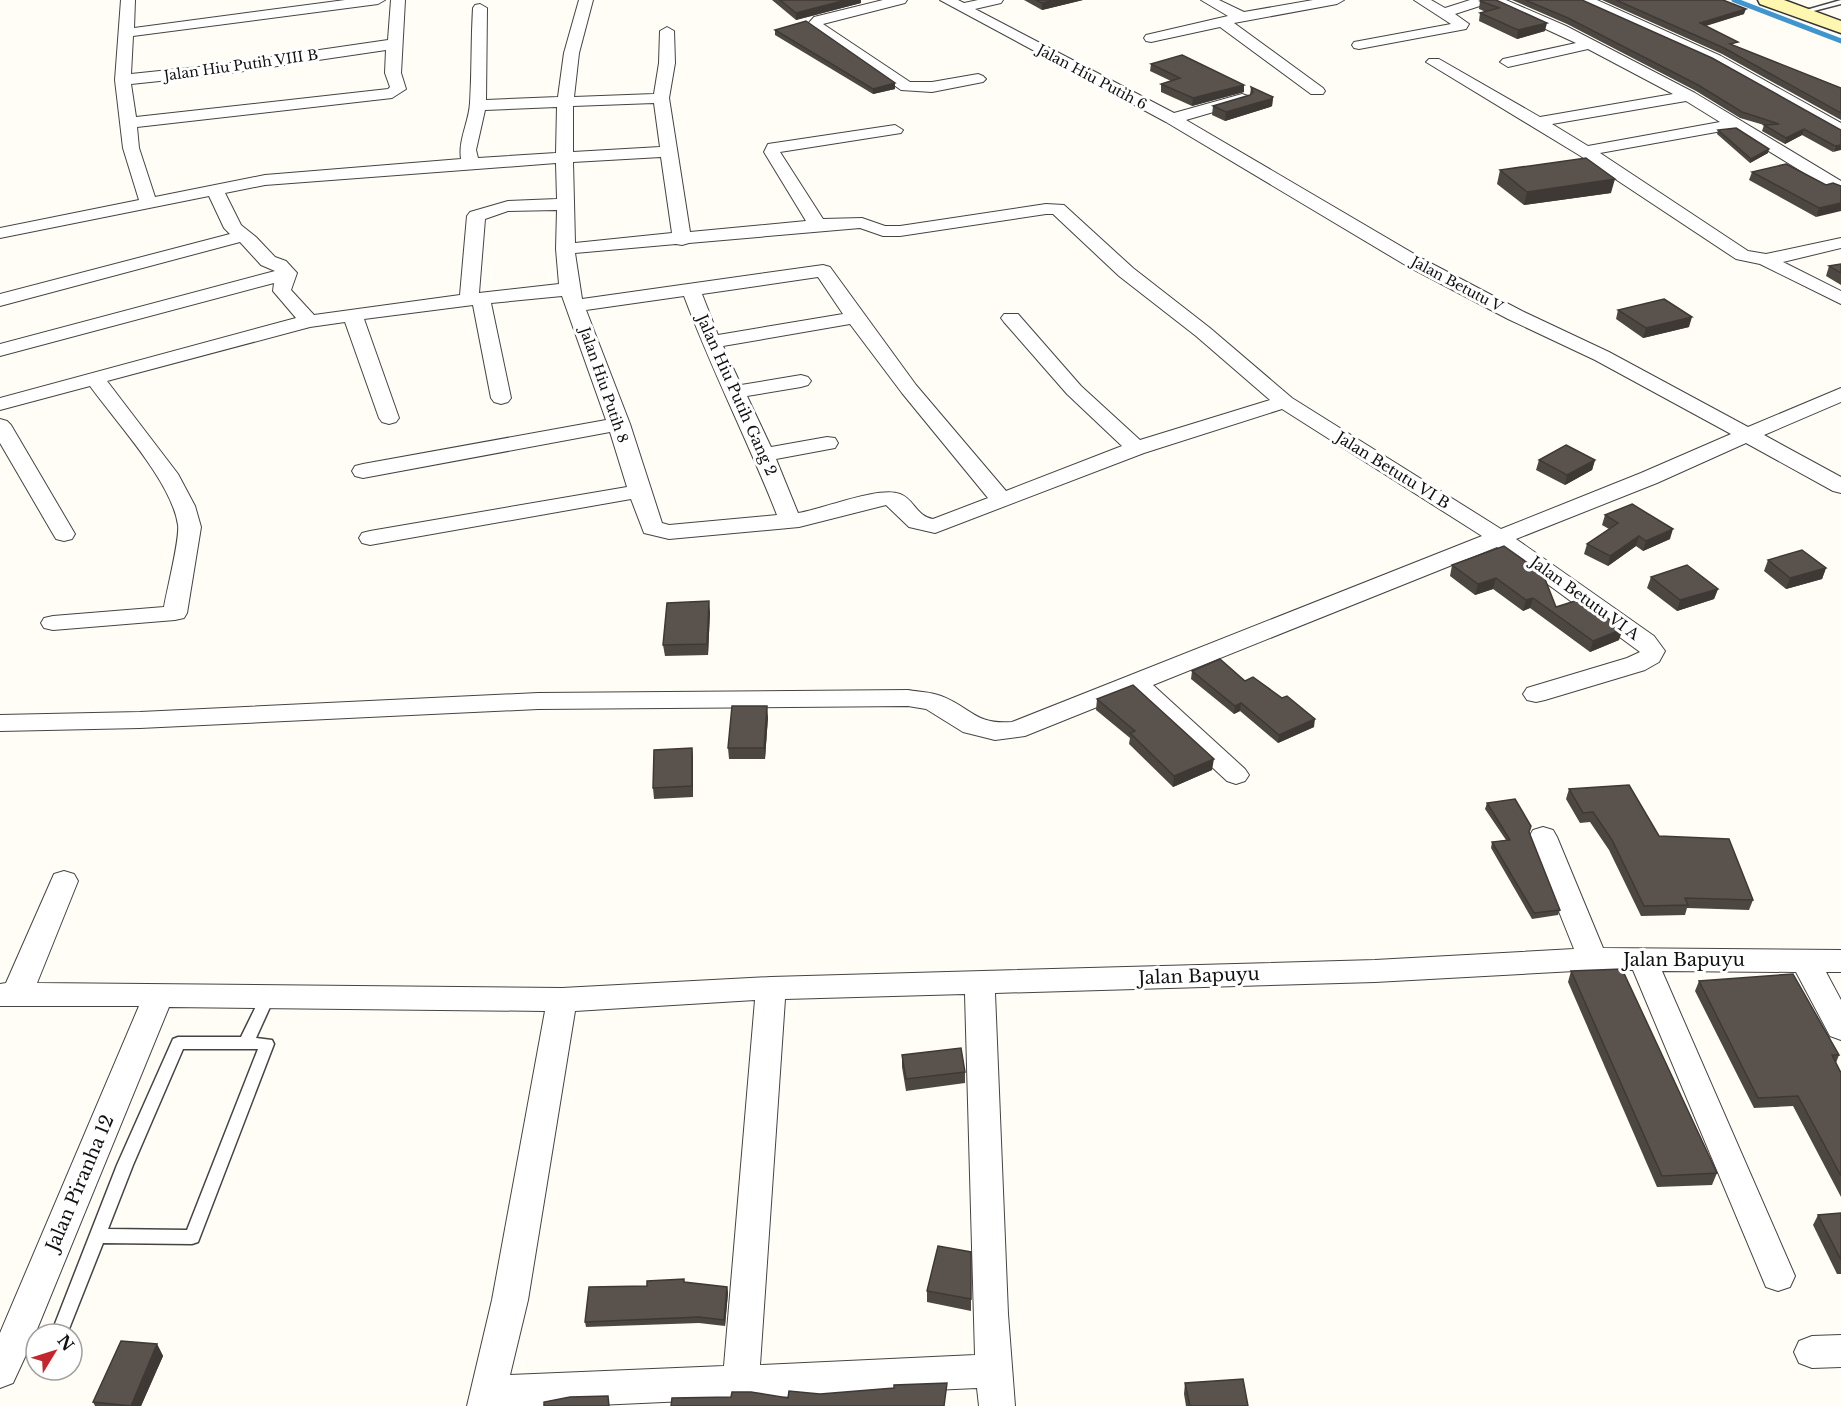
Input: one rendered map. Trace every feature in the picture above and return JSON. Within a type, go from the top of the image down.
[{"type":"main road","points":[[1767,0],[1809,6],[1841,27]]},
{"type":"street","points":[[128,0],[123,80],[130,148],[148,202]]},
{"type":"street","points":[[126,33],[378,0]]},
{"type":"street","points":[[129,123],[392,93],[398,89],[393,73],[398,0]]},
{"type":"street","name":"Jalan Hiu Putih 8","points":[[586,0],[568,62],[564,102],[565,249],[572,298],[620,424],[652,528],[669,532],[790,521]]},
{"type":"street","points":[[900,0],[819,20],[814,25],[907,87],[932,87],[978,79]]},
{"type":"street","name":"Jalan Hiu Putih 6","points":[[947,0],[1173,119]]},
{"type":"street","points":[[962,8],[996,0]]},
{"type":"street","points":[[1208,0],[1242,17]]},
{"type":"street","points":[[1151,38],[1301,3],[1337,0]]},
{"type":"street","points":[[1359,45],[1461,26],[1462,24],[1421,0]]},
{"type":"street","points":[[1444,13],[1485,0]]},
{"type":"street","points":[[1494,0],[1590,44],[1689,96],[1841,188]]},
{"type":"street","points":[[1585,0],[1716,59],[1841,130]]},
{"type":"street","points":[[470,163],[468,150],[478,105],[480,8]]},
{"type":"street","points":[[1223,22],[1317,91]]},
{"type":"street","points":[[667,31],[667,63],[660,98],[682,240]]},
{"type":"street","name":"Jalan Hiu Putih VIII B","points":[[123,80],[217,70],[394,44]]},
{"type":"street","points":[[1508,62],[1590,44]]},
{"type":"street","points":[[1434,62],[1585,151],[1742,255],[1766,260],[1841,298]]},
{"type":"street","points":[[1537,122],[1689,96]]},
{"type":"street","points":[[478,105],[660,98]]},
{"type":"street","points":[[1173,119],[1242,99]]},
{"type":"street","name":"Jalan Betutu V","points":[[1173,119],[1414,262],[1602,356],[1841,486]]},
{"type":"street","points":[[1585,151],[1735,124]]},
{"type":"street","points":[[818,225],[772,152],[774,148],[895,130]]},
{"type":"street","points":[[0,233],[265,180],[470,163],[668,152]]},
{"type":"street","points":[[214,189],[233,228],[268,261],[279,265],[288,273]]},
{"type":"street","points":[[501,398],[475,298],[476,216],[482,212],[509,207],[566,204]]},
{"type":"street","name":"Jalan Betutu VI B","points":[[565,249],[682,240],[818,225],[862,223],[883,231],[900,231],[1046,208],[1058,210],[1126,272],[1203,332],[1285,402],[1500,538]]},
{"type":"street","points":[[0,300],[244,236]]},
{"type":"street","points":[[1766,260],[1841,243]]},
{"type":"street","points":[[0,404],[309,321],[352,314],[475,298],[572,298],[692,291],[823,271],[854,318],[934,423],[1002,500]]},
{"type":"street","points":[[288,273],[282,285],[282,291],[309,321]]},
{"type":"street","points":[[0,350],[288,273]]},
{"type":"street","name":"Jalan Hiu Putih Gang 2","points":[[692,291],[711,342],[764,455],[790,521]]},
{"type":"street","points":[[352,314],[389,418]]},
{"type":"street","points":[[711,342],[854,318]]},
{"type":"street","points":[[1011,318],[1074,390],[1136,448]]},
{"type":"street","points":[[53,623],[176,613],[190,526],[184,506],[170,479],[94,378]]},
{"type":"street","points":[[735,392],[801,381]]},
{"type":"street","points":[[0,723],[152,719],[538,702],[908,698],[933,702],[972,726],[995,732],[1016,730],[1500,538],[1750,435],[1841,394]]},
{"type":"street","points":[[790,521],[807,519],[885,498],[900,504],[915,523],[923,527],[935,526],[1136,448],[1285,402]]},
{"type":"street","points":[[363,471],[543,436],[620,424]]},
{"type":"street","points":[[0,425],[64,534]]},
{"type":"street","points":[[764,455],[827,443]]},
{"type":"street","points":[[370,538],[640,491]]},
{"type":"street","name":"Jalan Betutu VI A","points":[[1500,538],[1645,641],[1653,651],[1650,657],[1636,664],[1536,694]]},
{"type":"street","points":[[1135,681],[1236,775]]},
{"type":"street","points":[[1543,837],[1593,959]]},
{"type":"street","points":[[9,995],[64,881]]},
{"type":"street","name":"Jalan Bapuyu","points":[[9,995],[562,1000],[771,988],[1363,972],[1593,959],[1841,961]]},
{"type":"street","points":[[1643,960],[1778,1276]]},
{"type":"street","points":[[1805,961],[1841,1028]]},
{"type":"street","points":[[980,982],[990,1314],[997,1406]]},
{"type":"street","points":[[741,1381],[771,988]]},
{"type":"street","name":"Jalan Piranha 12","points":[[16,1353],[159,995]]},
{"type":"street","points":[[562,1000],[510,1300],[486,1399],[741,1381],[994,1371]]},
{"type":"lane","points":[[1809,6],[1841,2]]},
{"type":"lane","points":[[1809,6],[1830,5]]},
{"type":"lane","points":[[246,1043],[267,996]]},
{"type":"lane","points":[[63,1322],[98,1236],[178,1042],[267,1044],[192,1237],[98,1236]]},
{"type":"building","points":[[780,0],[846,0],[796,13]]},
{"type":"building","points":[[1036,0],[1056,0],[1042,3]]},
{"type":"building","points":[[1496,0],[1547,23],[1518,30],[1480,13],[1499,8],[1480,1]]},
{"type":"building","points":[[1525,0],[1582,0],[1712,58],[1841,130],[1841,145],[1835,146],[1804,129],[1786,138],[1764,125],[1779,124],[1742,112],[1698,85],[1568,18]]},
{"type":"building","points":[[1616,0],[1723,0],[1746,9],[1700,23],[1738,42],[1730,44],[1841,88],[1841,113],[1724,48]]},
{"type":"building","points":[[806,21],[895,83],[873,89],[775,30]]},
{"type":"building","points":[[1182,55],[1244,85],[1193,98],[1161,84],[1180,78],[1151,64]]},
{"type":"building","points":[[1251,87],[1273,97],[1226,112],[1213,106],[1250,95],[1253,92]]},
{"type":"building","points":[[1736,128],[1769,149],[1751,159],[1718,130]]},
{"type":"building","points":[[1586,158],[1615,179],[1527,192],[1500,170]]},
{"type":"building","points":[[1786,164],[1826,185],[1833,183],[1841,186],[1841,203],[1819,208],[1752,172]]},
{"type":"building","points":[[1841,264],[1841,273],[1829,266]]},
{"type":"building","points":[[1664,299],[1692,317],[1646,328],[1618,310]]},
{"type":"building","points":[[1566,445],[1595,460],[1567,475],[1539,460]]},
{"type":"building","points":[[1632,504],[1673,529],[1646,541],[1639,536],[1610,556],[1587,544],[1618,523],[1605,515]]},
{"type":"building","points":[[1504,546],[1543,574],[1556,607],[1581,599],[1623,629],[1593,641],[1533,598],[1526,600],[1496,578],[1478,584],[1452,565]]},
{"type":"building","points":[[1802,550],[1826,568],[1790,578],[1768,560]]},
{"type":"building","points":[[1687,565],[1718,589],[1680,600],[1651,577]]},
{"type":"building","points":[[709,601],[707,644],[663,645],[667,603]]},
{"type":"building","points":[[1220,659],[1245,681],[1253,677],[1282,698],[1287,696],[1315,719],[1279,735],[1241,703],[1235,706],[1192,671]]},
{"type":"building","points":[[1133,685],[1214,759],[1174,776],[1130,733],[1135,731],[1097,699]]},
{"type":"building","points":[[732,706],[767,706],[764,748],[728,748]]},
{"type":"building","points":[[692,748],[692,786],[653,788],[654,750]]},
{"type":"building","points":[[1629,785],[1659,836],[1729,839],[1753,900],[1685,898],[1688,905],[1644,906],[1612,840],[1593,812],[1583,813],[1569,789]]},
{"type":"building","points":[[1515,799],[1531,826],[1529,832],[1560,910],[1534,913],[1492,842],[1510,840],[1487,803]]},
{"type":"building","points":[[1622,969],[1717,1173],[1662,1176],[1571,971]]},
{"type":"building","points":[[1793,974],[1839,1055],[1832,1055],[1841,1073],[1841,1176],[1798,1096],[1758,1098],[1699,981]]},
{"type":"building","points":[[961,1048],[965,1072],[906,1079],[902,1055]]},
{"type":"building","points":[[1841,1213],[1841,1260],[1818,1215]]},
{"type":"building","points":[[938,1246],[971,1252],[971,1299],[927,1291]]},
{"type":"building","points":[[684,1279],[684,1282],[727,1287],[724,1320],[699,1317],[585,1322],[589,1287],[647,1286],[647,1281]]},
{"type":"building","points":[[121,1341],[157,1344],[131,1406],[93,1402]]},
{"type":"building","points":[[1243,1379],[1248,1406],[1190,1406],[1185,1383]]},
{"type":"building","points":[[947,1383],[944,1406],[671,1406],[672,1398],[731,1397],[732,1392],[751,1392],[788,1398],[789,1391],[820,1394],[894,1388],[894,1385]]},
{"type":"building","points":[[608,1396],[609,1406],[544,1406],[544,1402],[570,1397]]},
{"type":"waterway","points":[[1734,0],[1841,41]]}]
